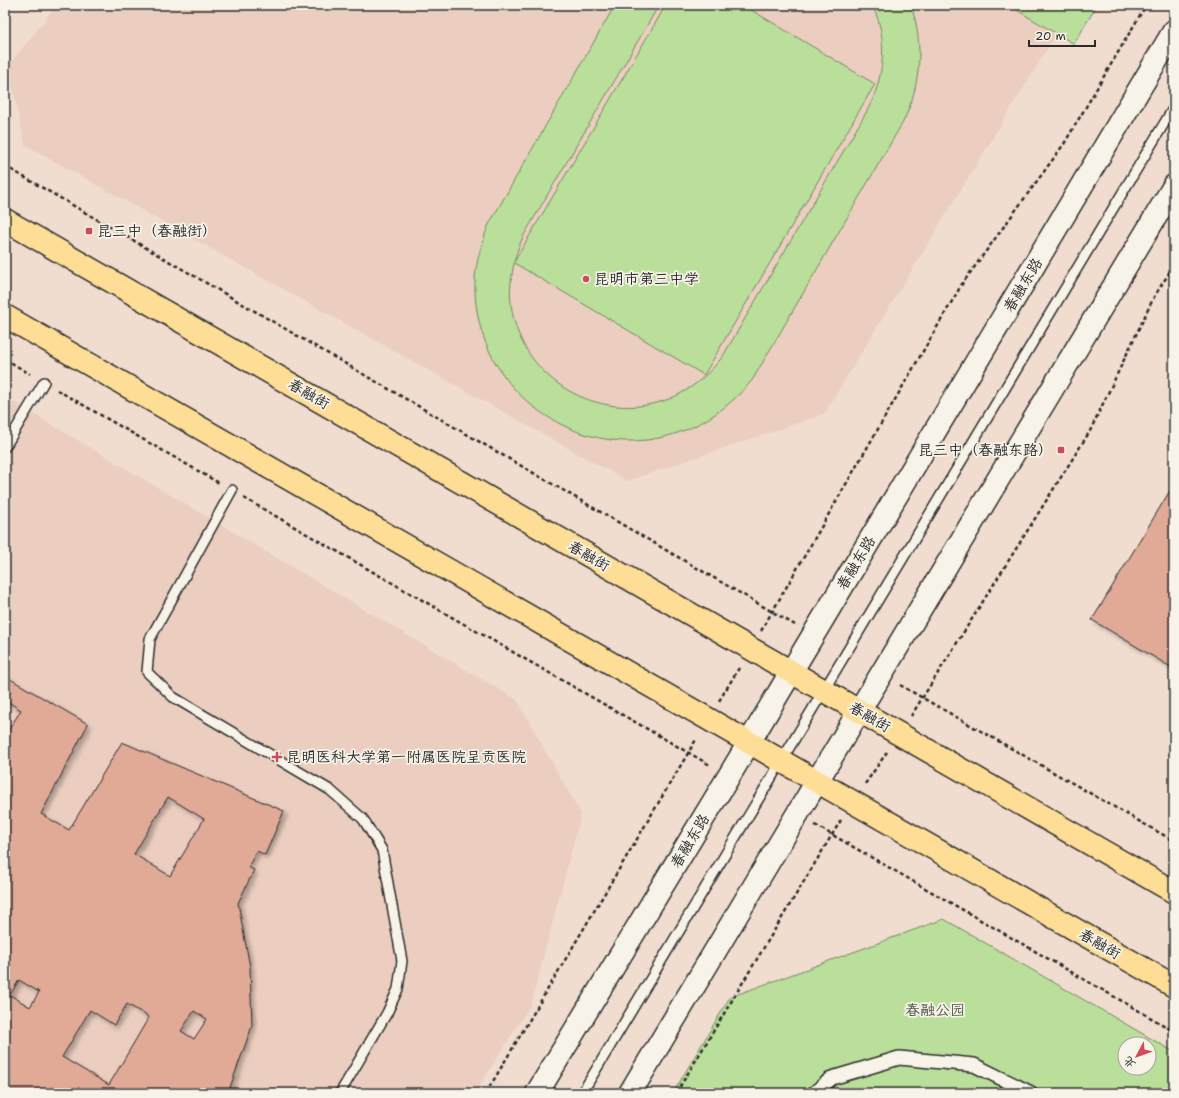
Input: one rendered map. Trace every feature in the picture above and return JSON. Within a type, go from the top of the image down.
[{"type":"main road","name":"春融东路","points":[[537,1093],[749,743],[1174,31]]},
{"type":"main road","points":[[630,1093],[1174,186]]},
{"type":"main road","name":"春融街","points":[[5,220],[1174,892]]},
{"type":"main road","name":"春融街","points":[[5,316],[1174,986]]},
{"type":"street","points":[[814,1093],[832,1078],[899,1058],[974,1065],[1031,1093]]},
{"type":"lane","points":[[582,1093],[1174,107]]},
{"type":"lane","points":[[5,447],[44,382]]},
{"type":"lane","points":[[232,490],[150,638],[147,672],[173,698],[330,790],[363,819],[382,850],[402,961],[398,989],[387,1013],[340,1093]]},
{"type":"path","points":[[486,1093],[772,612],[962,284],[1064,144],[1146,5]]},
{"type":"path","points":[[5,166],[813,635]]},
{"type":"path","points":[[676,1093],[852,802],[899,734],[1090,431],[1154,297],[1174,265]]},
{"type":"path","points":[[5,359],[729,776]]},
{"type":"path","points":[[881,675],[1174,841]]},
{"type":"path","points":[[797,814],[1174,1031]]},
{"type":"shaded area","name":"昆明市第三中学","points":[[57,5],[1074,5],[824,414],[627,481],[25,145],[8,66]]},
{"type":"shaded area","name":"昆明医科大学第一附属医院呈贡医院","points":[[5,397],[517,700],[581,814],[531,1004],[475,1093],[5,1093]]},
{"type":"green space","points":[[615,5],[659,5],[524,235],[514,262],[666,5],[743,5],[875,84],[704,375],[514,263],[510,298],[517,328],[528,351],[543,371],[562,387],[584,398],[609,405],[634,406],[669,399],[687,390],[703,378],[717,364],[873,99],[881,72],[882,44],[881,31],[872,5],[911,5],[918,35],[919,64],[917,79],[914,94],[903,122],[753,379],[730,402],[705,420],[678,433],[650,440],[620,441],[591,436],[562,425],[535,408],[508,382],[489,351],[478,316],[475,298],[477,266],[488,226]]},
{"type":"green space","points":[[1008,5],[1097,5],[1074,44]]},
{"type":"green space","name":"春融公园","points":[[944,919],[1146,1036],[1117,1036],[1117,1076],[1157,1076],[1157,1042],[1174,1052],[1174,1093],[673,1093],[730,997]]},
{"type":"building","points":[[1174,484],[1174,669],[1092,620]]},
{"type":"building","points":[[5,676],[88,724],[41,814],[69,830],[122,742],[284,811],[265,855],[257,851],[248,867],[254,870],[238,903],[250,967],[252,1026],[228,1093],[10,1093],[11,1091],[5,1087],[5,736],[21,710],[5,700]],"holes":[[[168,797],[204,819],[170,876],[134,854]],[[19,980],[39,992],[30,1007],[10,995]],[[127,1004],[149,1017],[109,1085],[62,1057],[90,1010],[114,1025]],[[194,1011],[207,1019],[194,1039],[181,1031]]]},
{"type":"place","name":"昆三中（春融街）","points":[[89,231]]},
{"type":"place","name":"昆明市第三中学","points":[[586,279]]},
{"type":"place","name":"昆三中（春融东路）","points":[[1061,450]]},
{"type":"place","name":"昆明医科大学第一附属医院呈贡医院","points":[[277,757]]}]
